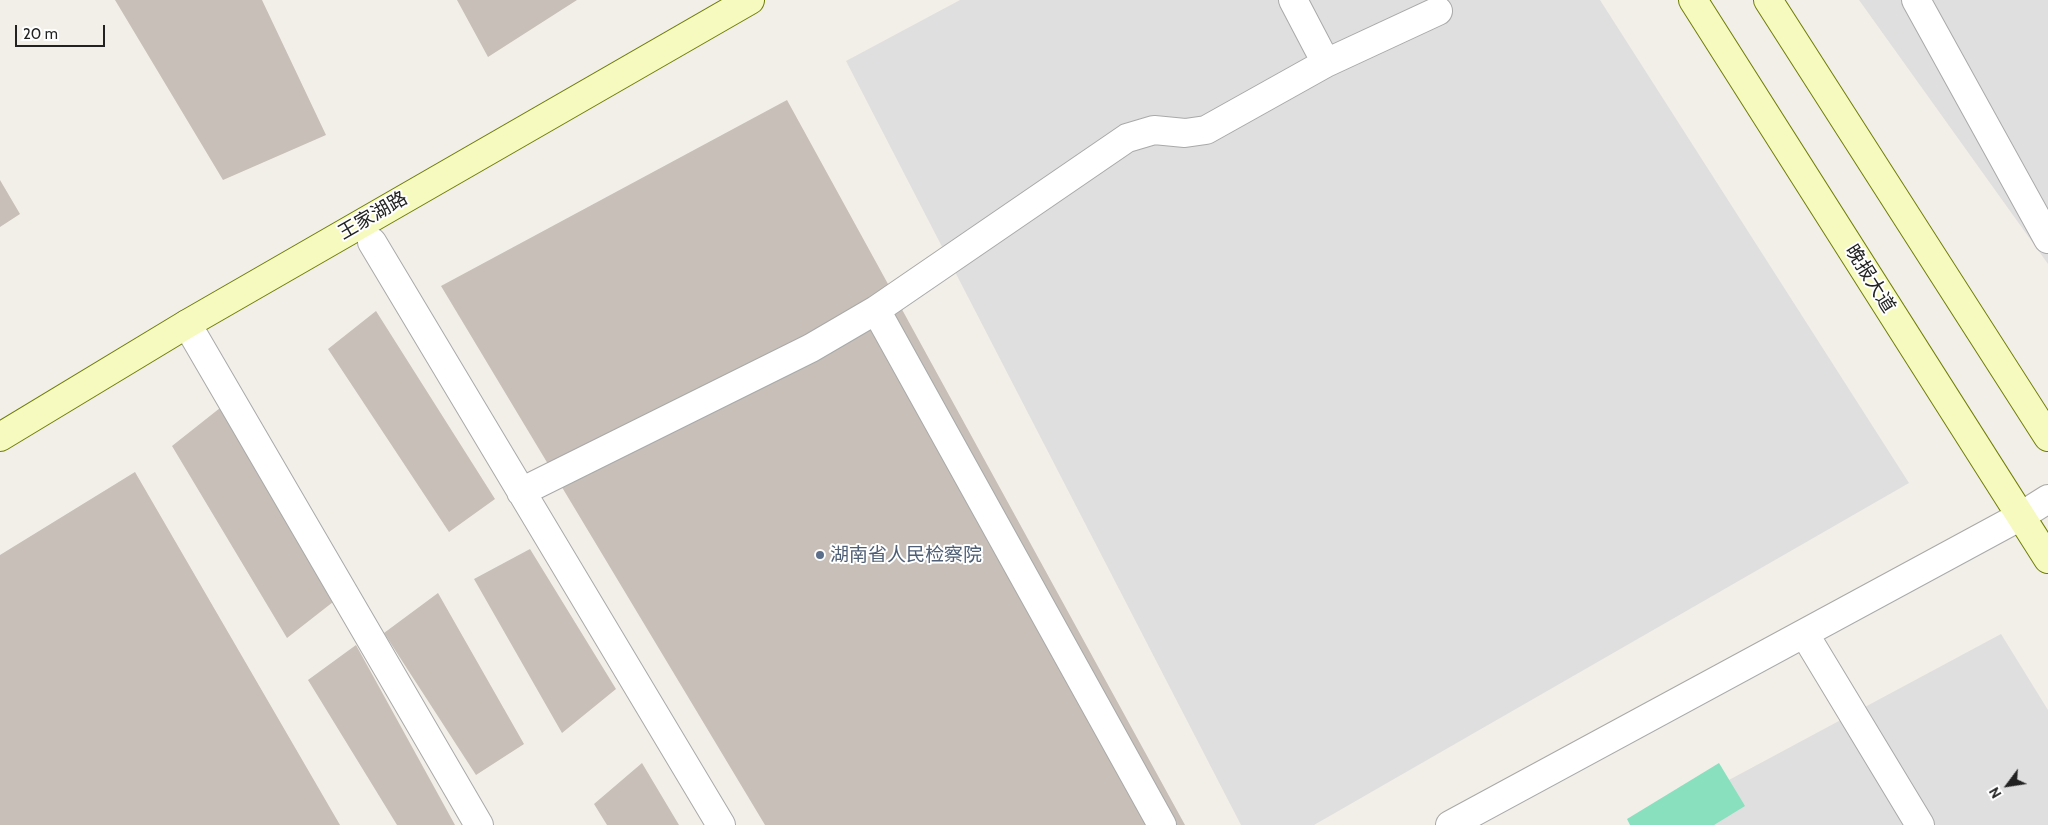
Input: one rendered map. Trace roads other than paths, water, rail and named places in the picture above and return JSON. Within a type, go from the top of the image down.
[{"type":"main road","name":"王家湖路","points":[[0,437],[712,9],[750,0]]},
{"type":"main road","name":"晚报大道","points":[[1693,0],[2048,559]]},
{"type":"main road","points":[[1768,0],[2048,437]]},
{"type":"street","points":[[1293,0],[1326,63]]},
{"type":"street","points":[[1916,0],[2048,239]]},
{"type":"street","points":[[521,492],[811,348],[876,310],[1127,138],[1154,130],[1185,133],[1206,130],[1326,63],[1438,11]]},
{"type":"street","points":[[372,242],[720,825]]},
{"type":"street","points":[[876,310],[1162,825]]},
{"type":"street","points":[[187,324],[478,825]]},
{"type":"street","points":[[1450,825],[2021,516],[2048,499]]},
{"type":"street","points":[[1810,643],[1920,825]]},
{"type":"place","name":"湖南省人民检察院","points":[[820,555]]}]
